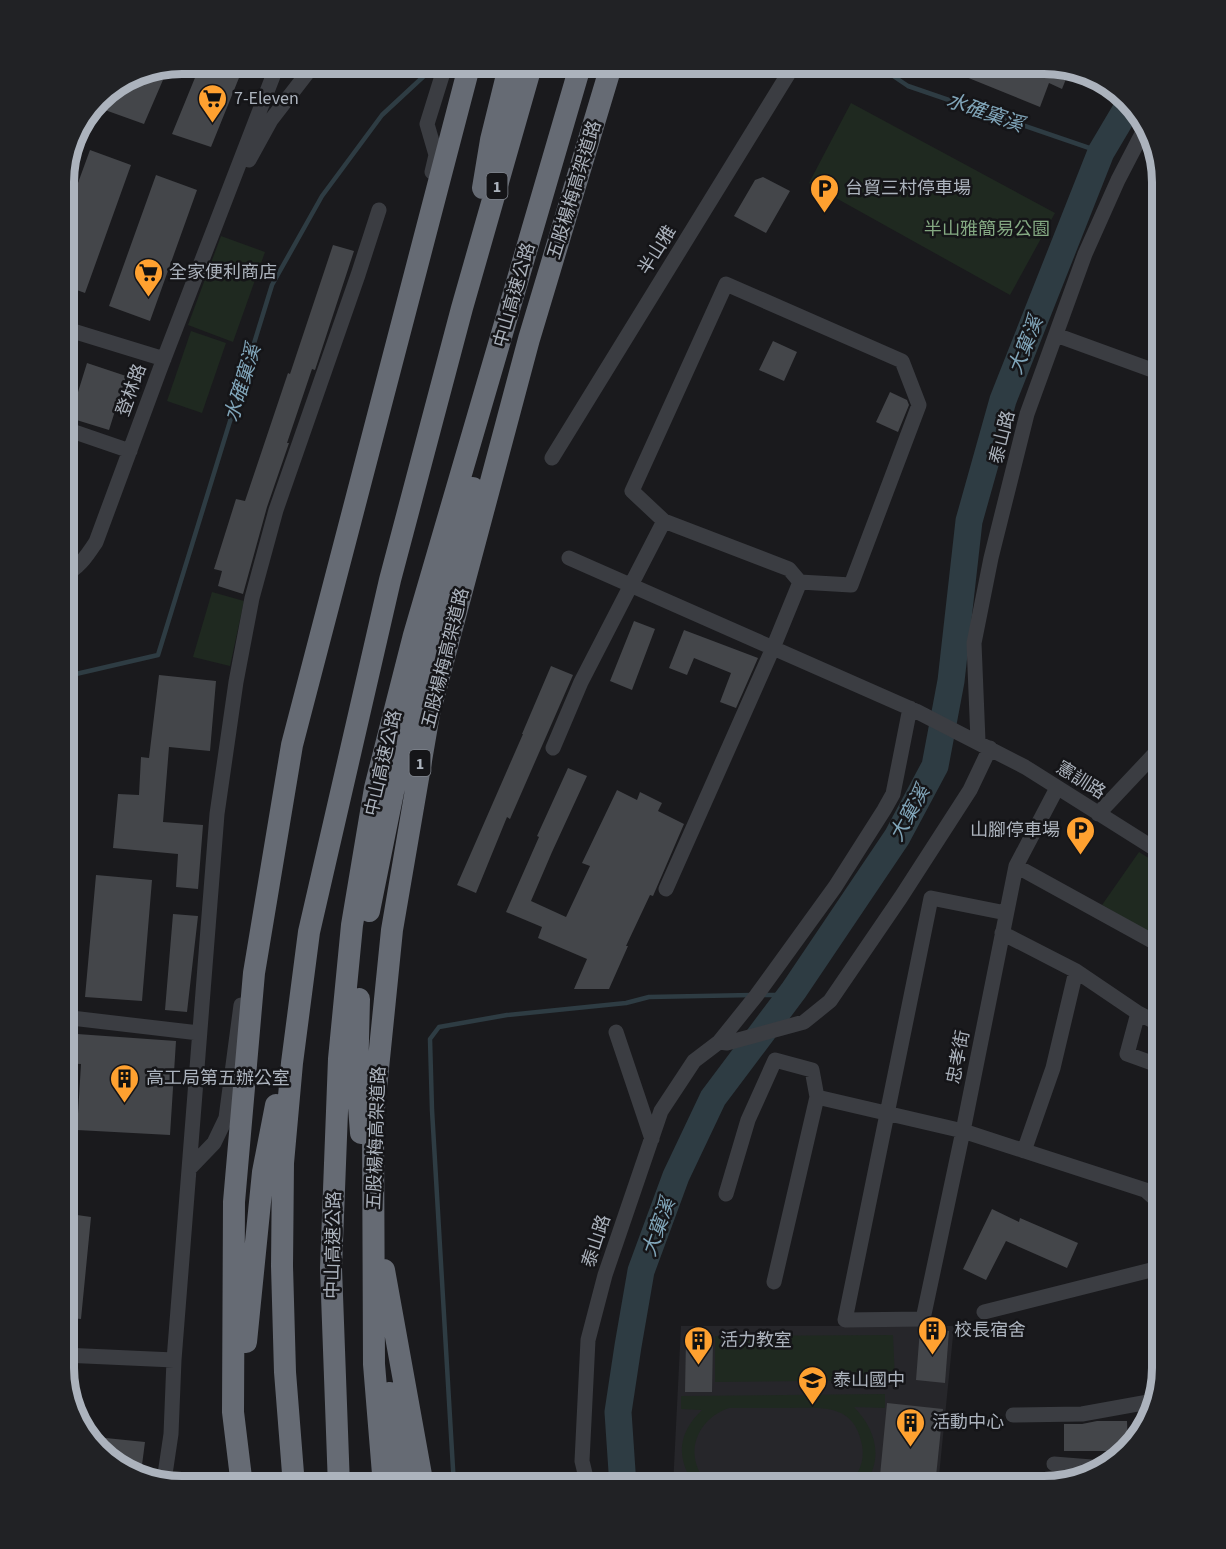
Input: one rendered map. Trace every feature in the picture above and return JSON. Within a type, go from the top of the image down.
[{"type":"highway","points":[[240,1476],[233,1412],[234,1202],[254,973],[292,745],[467,74]]},
{"type":"highway","points":[[462,308],[491,140],[507,74]]},
{"type":"highway","name":"中山高速公路","points":[[293,1476],[285,1372],[282,1266],[283,1163],[292,1063],[309,932],[390,579],[462,308],[529,74]]},
{"type":"highway","points":[[362,950],[393,792],[431,638],[538,259],[594,74]]},
{"type":"highway","name":"中山高速公路","points":[[339,1476],[331,1268],[339,1059],[352,925],[375,788],[414,636],[594,74]]},
{"type":"highway","name":"五股楊梅高架道路","points":[[383,1476],[374,1364],[373,1118],[392,930],[429,714],[530,339],[595,74]]},
{"type":"highway","points":[[375,788],[362,950],[357,1080],[384,1347],[403,1476]]},
{"type":"highway","points":[[241,1476],[238,1425],[263,1172],[309,932]]},
{"type":"highway","points":[[362,1147],[421,1476]]},
{"type":"street","name":"登林路","points":[[74,568],[85,558],[96,542],[274,74]]},
{"type":"street","name":"登林路","points":[[282,74],[284,78],[300,81]]},
{"type":"street","name":"登林路","points":[[222,207],[271,120],[306,74]]},
{"type":"street","points":[[189,1169],[214,1143],[226,1118],[252,922],[279,776],[405,298],[436,155],[427,124],[442,74]]},
{"type":"street","name":"半山雅","points":[[552,458],[788,74]]},
{"type":"street","name":"泰山路","points":[[586,1476],[582,1461],[588,1340],[626,1209],[661,1111],[694,1061],[723,1042],[804,1022],[830,1001],[970,790],[984,745],[974,643],[1027,414],[1085,254],[1118,180],[1141,135]]},
{"type":"street","points":[[165,1474],[171,1434],[174,1360],[198,1033],[217,814],[236,682],[252,598],[276,510],[379,210]]},
{"type":"street","points":[[726,284],[902,361],[919,405],[851,585],[800,582],[789,569],[664,521],[632,491],[726,284]]},
{"type":"street","points":[[74,331],[164,359]]},
{"type":"street","points":[[1056,335],[1153,370]]},
{"type":"street","points":[[74,432],[129,451]]},
{"type":"street","points":[[553,748],[581,682],[664,521]]},
{"type":"street","points":[[569,558],[913,709],[893,794],[884,810],[835,887],[723,1042]]},
{"type":"street","points":[[666,889],[800,582]]},
{"type":"street","name":"憲訓路","points":[[913,709],[1025,767],[1153,848]]},
{"type":"street","points":[[1098,814],[1153,755]]},
{"type":"street","name":"忠孝街","points":[[887,1112],[845,1320],[923,1319],[1016,866],[1058,788]]},
{"type":"street","points":[[1016,866],[1153,941]]},
{"type":"street","points":[[887,1112],[931,898],[1006,913]]},
{"type":"street","points":[[1002,933],[1076,971],[1153,1020]]},
{"type":"street","points":[[1024,1151],[1053,1068],[1076,971]]},
{"type":"street","points":[[1138,1012],[1127,1054],[1153,1063]]},
{"type":"street","points":[[74,1018],[198,1033]]},
{"type":"street","points":[[616,1032],[652,1139]]},
{"type":"street","points":[[726,1194],[748,1120],[775,1060],[812,1070],[817,1096],[774,1282]]},
{"type":"street","points":[[817,1096],[963,1131],[1145,1190],[1153,1197]]},
{"type":"street","points":[[984,1312],[1153,1270]]},
{"type":"street","points":[[74,1355],[174,1360]]},
{"type":"street","points":[[1013,1416],[1082,1414],[1147,1402]]},
{"type":"street","points":[[1054,1464],[1086,1467]]},
{"type":"shaded area","name":"泰山國中","points":[[681,1326],[954,1326],[939,1476],[674,1476]]},
{"type":"green space","name":"半山雅簡易公園","points":[[851,103],[1055,213],[1010,295],[809,183]]},
{"type":"green space","points":[[221,236],[265,252],[233,342],[188,325]]},
{"type":"green space","points":[[191,331],[226,343],[202,413],[167,401]]},
{"type":"green space","points":[[212,592],[244,601],[230,666],[193,657]]},
{"type":"green space","points":[[1139,852],[1153,861],[1152,934],[1102,905]]},
{"type":"green space","points":[[893,1335],[895,1380],[715,1382],[715,1336]]},
{"type":"green space","points":[[885,1394],[885,1408],[854,1407],[868,1425],[875,1445],[874,1465],[870,1476],[856,1476],[862,1462],[862,1445],[858,1431],[844,1415],[835,1411],[813,1408],[729,1408],[707,1421],[700,1431],[694,1453],[702,1476],[689,1476],[682,1456],[682,1446],[688,1428],[702,1410],[681,1409],[681,1396]]},
{"type":"building","points":[[165,74],[144,124],[105,110],[108,102],[121,92],[140,82]]},
{"type":"building","points":[[197,74],[241,74],[211,147],[172,134]]},
{"type":"building","points":[[959,74],[1067,76],[1062,89],[1049,83],[1040,107]]},
{"type":"building","points":[[90,150],[131,165],[85,293],[74,289],[74,194]]},
{"type":"building","points":[[156,175],[197,190],[150,321],[109,306]]},
{"type":"building","points":[[763,177],[790,191],[766,233],[734,216],[755,180]]},
{"type":"building","points":[[333,245],[354,251],[315,370],[312,369],[287,443],[289,443],[267,507],[243,594],[218,586],[222,571],[214,569],[236,499],[245,501]]},
{"type":"building","points":[[773,341],[797,352],[784,381],[759,370]]},
{"type":"building","points":[[87,363],[126,376],[109,430],[74,419],[74,405]]},
{"type":"building","points":[[890,392],[907,400],[909,405],[898,432],[876,422]]},
{"type":"building","points":[[634,621],[655,629],[632,690],[610,681]]},
{"type":"building","points":[[684,630],[758,658],[736,708],[720,702],[731,673],[694,658],[687,675],[669,668]]},
{"type":"building","points":[[551,666],[573,675],[510,819],[507,817],[476,893],[457,885]]},
{"type":"building","points":[[159,675],[216,681],[210,751],[169,747],[163,822],[203,825],[198,889],[176,887],[178,854],[113,848],[118,794],[139,795],[141,757],[149,758]]},
{"type":"building","points":[[568,768],[587,776],[531,901],[566,917],[590,866],[582,863],[617,790],[637,800],[640,792],[662,803],[658,811],[684,824],[653,896],[650,895],[626,946],[628,946],[609,989],[574,989],[587,959],[538,938],[542,927],[506,912]]},
{"type":"building","points":[[96,875],[152,880],[142,1001],[85,997]]},
{"type":"building","points":[[173,914],[198,916],[187,1012],[165,1010]]},
{"type":"building","name":"高工局第五辦公室","points":[[74,1034],[176,1041],[170,1135],[77,1130],[81,1064],[74,1064]]},
{"type":"building","points":[[992,1209],[1019,1222],[1020,1218],[1078,1243],[1067,1268],[1006,1241],[986,1280],[963,1269]]},
{"type":"building","points":[[74,1215],[91,1217],[81,1319],[74,1318]]},
{"type":"building","name":"校長宿舍","points":[[920,1329],[949,1331],[945,1383],[916,1380]]},
{"type":"building","name":"活力教室","points":[[686,1339],[713,1340],[712,1392],[685,1392]]},
{"type":"building","name":"活動中心","points":[[887,1403],[943,1409],[936,1476],[880,1476]]},
{"type":"building","points":[[1097,1421],[1127,1421],[1128,1437],[1113,1451],[1064,1451],[1064,1424]]},
{"type":"building","points":[[99,1437],[145,1442],[142,1465],[135,1465],[121,1457]]},
{"type":"waterway","name":"水確窠溪","points":[[74,674],[158,655],[272,285],[322,196],[382,115],[426,74]]},
{"type":"waterway","name":"水確窠溪","points":[[890,74],[908,86],[1101,152]]},
{"type":"waterway","name":"大窠溪","points":[[622,1476],[618,1412],[641,1271],[676,1176],[713,1098],[794,990],[897,837],[935,766],[951,681],[969,521],[1003,400],[1101,152],[1126,110]]},
{"type":"waterway","points":[[453,1476],[432,1110],[430,1039],[439,1027],[507,1015],[626,1003],[649,997],[752,995]]},
{"type":"waterway","points":[[760,995],[790,995]]},
{"type":"place","name":"7-Eleven","points":[[213,124]]},
{"type":"place","name":"台貿三村停車場","points":[[824,214]]},
{"type":"place","name":"全家便利商店","points":[[148,298]]},
{"type":"place","name":"山腳停車場","points":[[1081,856]]},
{"type":"place","name":"高工局第五辦公室","points":[[125,1104]]},
{"type":"place","name":"校長宿舍","points":[[933,1356]]},
{"type":"place","name":"活力教室","points":[[699,1366]]},
{"type":"place","name":"泰山國中","points":[[812,1406]]},
{"type":"place","name":"活動中心","points":[[911,1448]]}]
